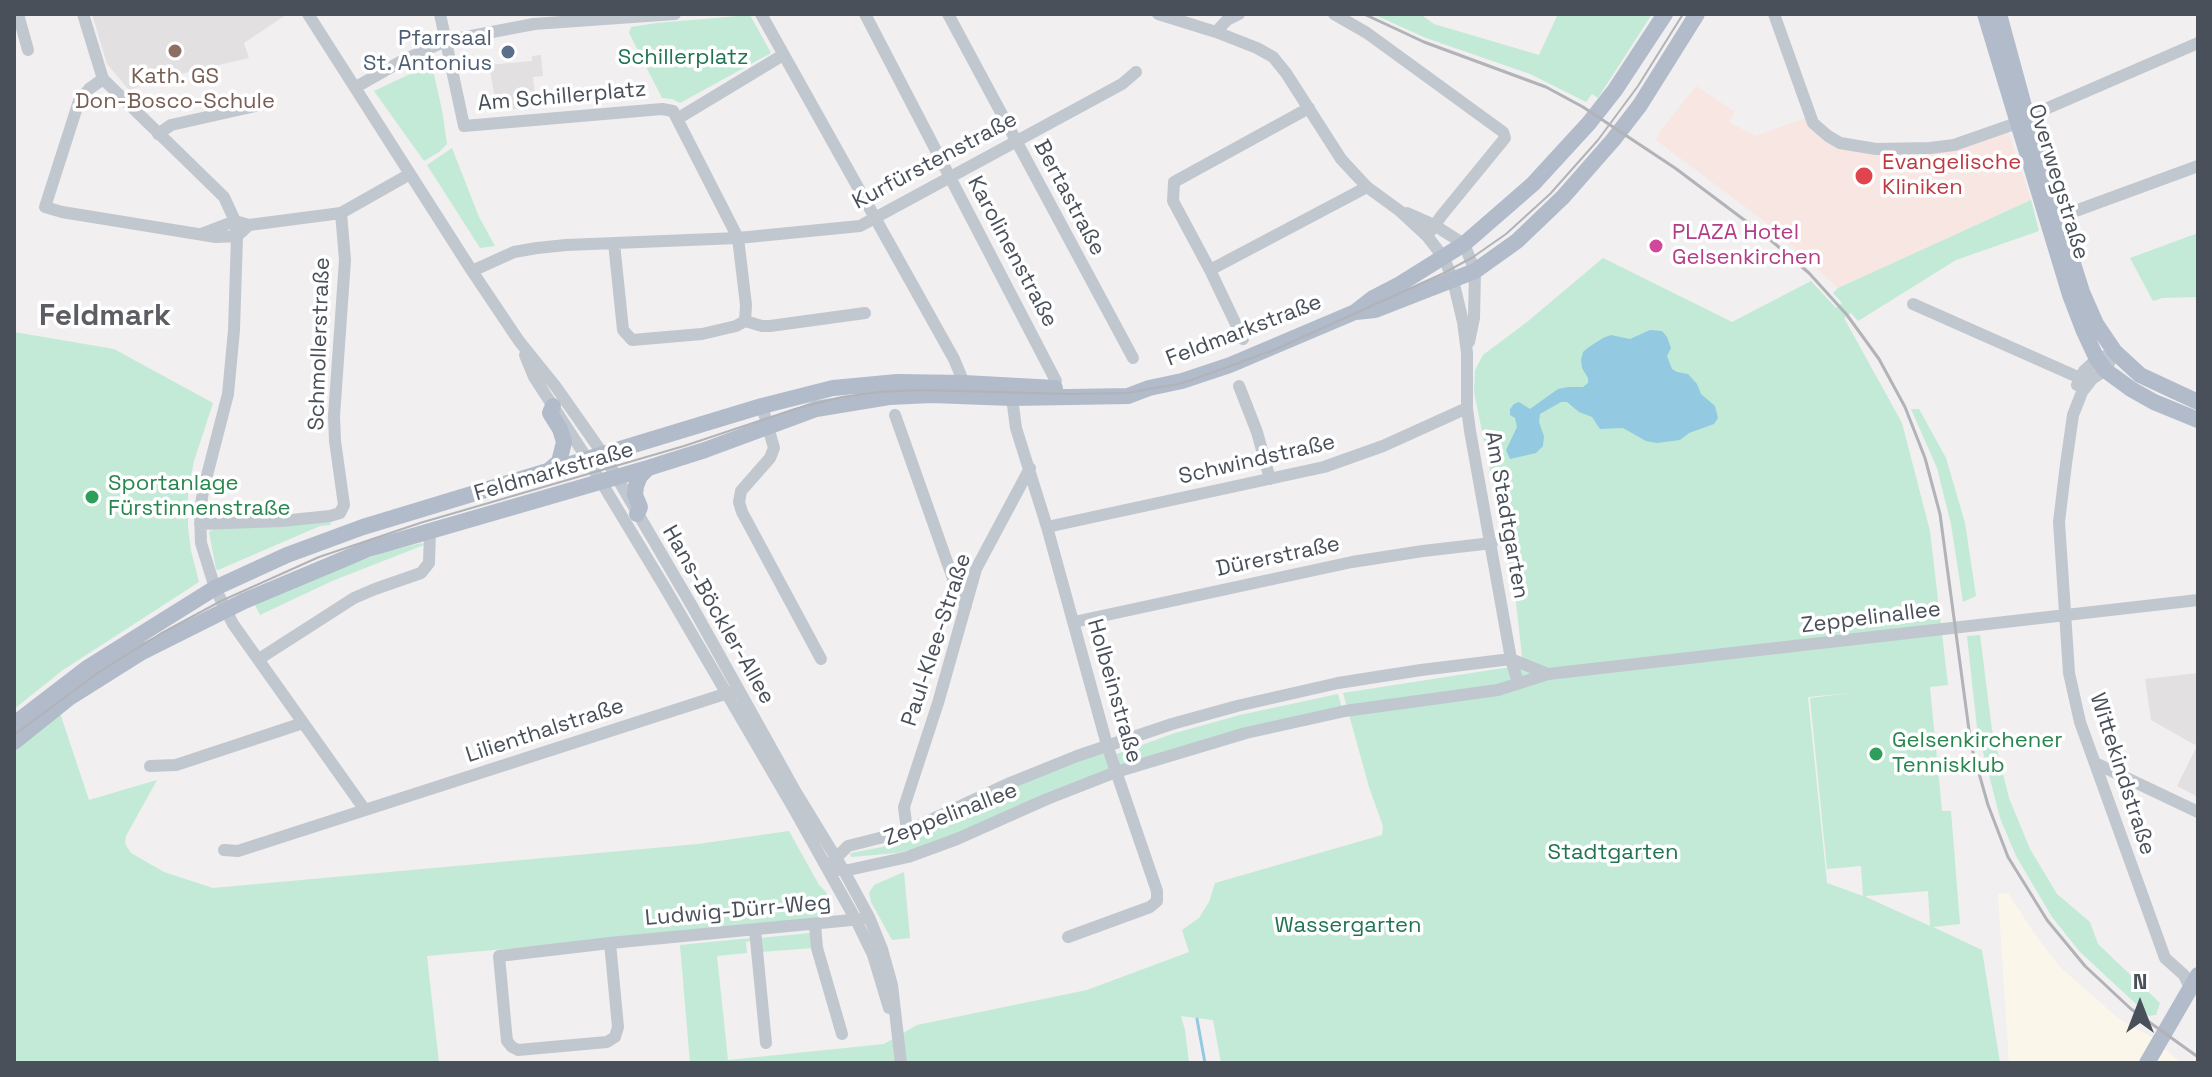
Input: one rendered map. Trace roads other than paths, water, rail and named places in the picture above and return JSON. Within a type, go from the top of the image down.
[{"type":"main road","name":"Feldmarkstraße","points":[[14,724],[87,668],[215,588],[287,555],[346,533],[762,406],[833,388],[897,382],[1012,398],[1128,396],[1230,365],[1355,312],[1464,244],[1533,184],[1615,90],[1665,14]]},
{"type":"main road","name":"Feldmarkstraße","points":[[1355,312],[1375,310],[1475,271],[1517,241],[1563,197],[1613,140],[1640,105],[1697,14]]},
{"type":"main road","name":"Overwegstraße","points":[[1985,14],[2096,324],[2115,352],[2140,375],[2198,402]]},
{"type":"main road","name":"Overwegstraße","points":[[1999,14],[2022,120],[2070,295],[2101,365]]},
{"type":"main road","points":[[2101,365],[2131,389],[2198,420]]},
{"type":"main road","name":"Feldmarkstraße","points":[[14,742],[104,674],[142,652],[293,579],[368,549],[648,468],[816,409],[889,397],[964,390],[1135,385],[1149,388]]},
{"type":"main road","points":[[547,472],[559,462],[564,442],[550,413],[553,406]]},
{"type":"main road","points":[[637,514],[640,507],[635,495],[636,486],[648,468]]},
{"type":"main road","points":[[2147,1063],[2195,985]]},
{"type":"street","points":[[18,14],[28,50]]},
{"type":"street","points":[[83,14],[103,79],[224,197],[235,221],[234,330],[228,394],[203,491],[201,543],[215,588],[226,610],[365,810]]},
{"type":"street","name":"Hans-Böckler-Allee","points":[[308,14],[472,271],[519,341],[556,387],[862,918]]},
{"type":"street","points":[[440,14],[445,41]]},
{"type":"street","points":[[356,87],[445,41],[534,24],[675,14]]},
{"type":"street","points":[[761,14],[954,359],[964,390]]},
{"type":"street","name":"Karolinenstraße","points":[[865,14],[1056,381]]},
{"type":"street","name":"Bertastraße","points":[[948,14],[1133,358]]},
{"type":"street","points":[[1158,14],[1216,32],[1273,57],[1341,159],[1367,187],[1431,231],[1464,244]]},
{"type":"street","points":[[1216,32],[1227,20],[1239,14]]},
{"type":"street","points":[[1334,14],[1367,33],[1503,132],[1505,138],[1431,231]]},
{"type":"street","points":[[1774,14],[1813,123],[1840,143],[1876,149],[1954,145],[2022,120],[2198,43]]},
{"type":"street","name":"Am Schillerplatz","points":[[445,41],[464,126],[662,109],[673,111],[677,119]]},
{"type":"street","points":[[745,321],[738,238],[677,119],[783,55]]},
{"type":"street","name":"Kurfürstenstraße","points":[[472,271],[514,252],[566,245],[738,238],[860,226],[1122,84],[1136,72]]},
{"type":"street","points":[[103,79],[79,101],[45,207],[216,237],[237,236],[249,225]]},
{"type":"street","points":[[158,134],[171,125],[269,103]]},
{"type":"street","points":[[1243,339],[1173,201],[1174,182],[1309,108]]},
{"type":"street","points":[[2059,217],[2198,166]]},
{"type":"street","points":[[201,234],[235,221],[249,225],[341,213],[410,174]]},
{"type":"street","points":[[1210,270],[1367,187]]},
{"type":"street","name":"Schmollerstraße","points":[[200,524],[330,516],[340,513],[344,505],[334,416],[345,260],[341,213]]},
{"type":"street","name":"Am Stadtgarten","points":[[1431,231],[1453,280],[1463,322],[1467,353],[1467,408],[1511,659],[1518,683]]},
{"type":"street","points":[[614,243],[623,330],[632,340],[702,334],[745,321],[770,326],[865,313]]},
{"type":"street","name":"Am Stadtgarten","points":[[1464,244],[1475,271],[1474,318],[1467,353]]},
{"type":"street","points":[[1913,304],[2080,378]]},
{"type":"street","name":"Hans-Böckler-Allee","points":[[519,341],[534,377],[553,406],[595,457]]},
{"type":"street","name":"Wittekindstraße","points":[[2073,415],[2082,392],[2101,365],[2115,352]]},
{"type":"street","name":"Wittekindstraße","points":[[2101,365],[2084,371],[2072,400],[2073,415],[2059,522],[2069,673],[2080,722],[2165,958],[2195,985]]},
{"type":"street","points":[[1239,386],[1257,432],[1270,479]]},
{"type":"street","name":"Holbeinstraße","points":[[1012,398],[1016,428],[1047,527],[1107,745],[1157,891],[1157,901],[1150,907],[1068,937]]},
{"type":"street","points":[[762,406],[774,448],[770,458],[741,491],[739,502],[821,659]]},
{"type":"street","name":"Schwindstraße","points":[[1047,527],[1324,467],[1383,446],[1467,408]]},
{"type":"street","points":[[895,415],[957,590],[966,606]]},
{"type":"street","name":"Paul-Klee-Straße","points":[[907,831],[904,807],[976,569],[1030,468]]},
{"type":"street","name":"Hans-Böckler-Allee","points":[[608,479],[637,514],[692,606],[732,692]]},
{"type":"street","points":[[259,659],[354,598],[421,573],[429,563],[430,530]]},
{"type":"street","name":"Dürerstraße","points":[[1074,622],[1352,562],[1492,543]]},
{"type":"street","name":"Zeppelinallee","points":[[844,871],[908,857],[1116,772],[1296,721],[1422,699],[1498,690],[1548,674],[2198,600]]},
{"type":"street","name":"Zeppelinallee","points":[[831,862],[848,846],[907,831],[1010,783],[1107,745],[1205,714],[1287,694],[1421,670],[1511,659],[1548,674]]},
{"type":"street","name":"Lilienthalstraße","points":[[224,850],[238,851],[732,692]]},
{"type":"street","points":[[150,766],[176,765],[303,723]]},
{"type":"street","points":[[2095,763],[2198,812]]},
{"type":"street","name":"Hans-Böckler-Allee","points":[[831,862],[844,871],[862,918]]},
{"type":"street","points":[[862,918],[896,1027],[901,1063]]},
{"type":"street","name":"Ludwig-Dürr-Weg","points":[[610,943],[618,1027],[615,1037],[607,1042],[518,1050],[512,1047],[507,1041],[499,956],[610,943],[815,925],[862,918]]},
{"type":"street","points":[[815,925],[817,948],[842,1034]]},
{"type":"street","points":[[755,930],[766,1043]]},
{"type":"street","points":[[545,1048],[546,1063]]},
{"type":"water","points":[[1650,330],[1662,331],[1667,337],[1671,348],[1667,356],[1672,369],[1688,374],[1701,394],[1715,406],[1718,418],[1714,424],[1689,433],[1680,440],[1657,443],[1646,441],[1623,428],[1600,429],[1592,417],[1579,412],[1567,402],[1561,402],[1540,414],[1543,446],[1536,453],[1510,459],[1506,450],[1517,427],[1515,418],[1510,415],[1514,404],[1519,402],[1530,409],[1558,389],[1583,387],[1588,383],[1588,378],[1582,368],[1583,352],[1611,335],[1630,339]]},
{"type":"waterway","points":[[1197,1019],[1205,1063]]},
{"type":"tram line","points":[[14,735],[99,672],[221,601],[319,557],[420,523],[842,397],[920,390],[1127,393],[1183,383],[1274,350],[1444,273],[1506,234],[1550,194],[1598,140],[1638,86],[1683,14]]},
{"type":"railway","points":[[1364,14],[1424,42],[1546,87],[1583,107],[1675,168],[1767,237],[1809,273],[1847,315],[1879,359],[1905,407],[1925,458],[1940,514],[1971,745],[1988,805],[2008,857],[2047,920],[2085,966],[2131,1009],[2198,1057]]},
{"type":"place","name":"Kath. GS Don-Bosco-Schule","points":[[175,51]]},
{"type":"place","name":"Pfarrsaal St. Antonius","points":[[508,52]]},
{"type":"place","name":"Evangelische Kliniken","points":[[1864,176]]},
{"type":"place","name":"PLAZA Hotel Gelsenkirchen","points":[[1656,246]]},
{"type":"place","name":"Sportanlage Fürstinnenstraße","points":[[92,497]]},
{"type":"place","name":"Gelsenkirchener Tennisklub","points":[[1876,754]]},
{"type":"district","name":"Feldmark","points":[[105,317]]},
{"type":"park label","name":"Schillerplatz","points":[[683,58]]},
{"type":"park label","name":"Stadtgarten","points":[[1613,853]]},
{"type":"park label","name":"Wassergarten","points":[[1348,926]]}]
